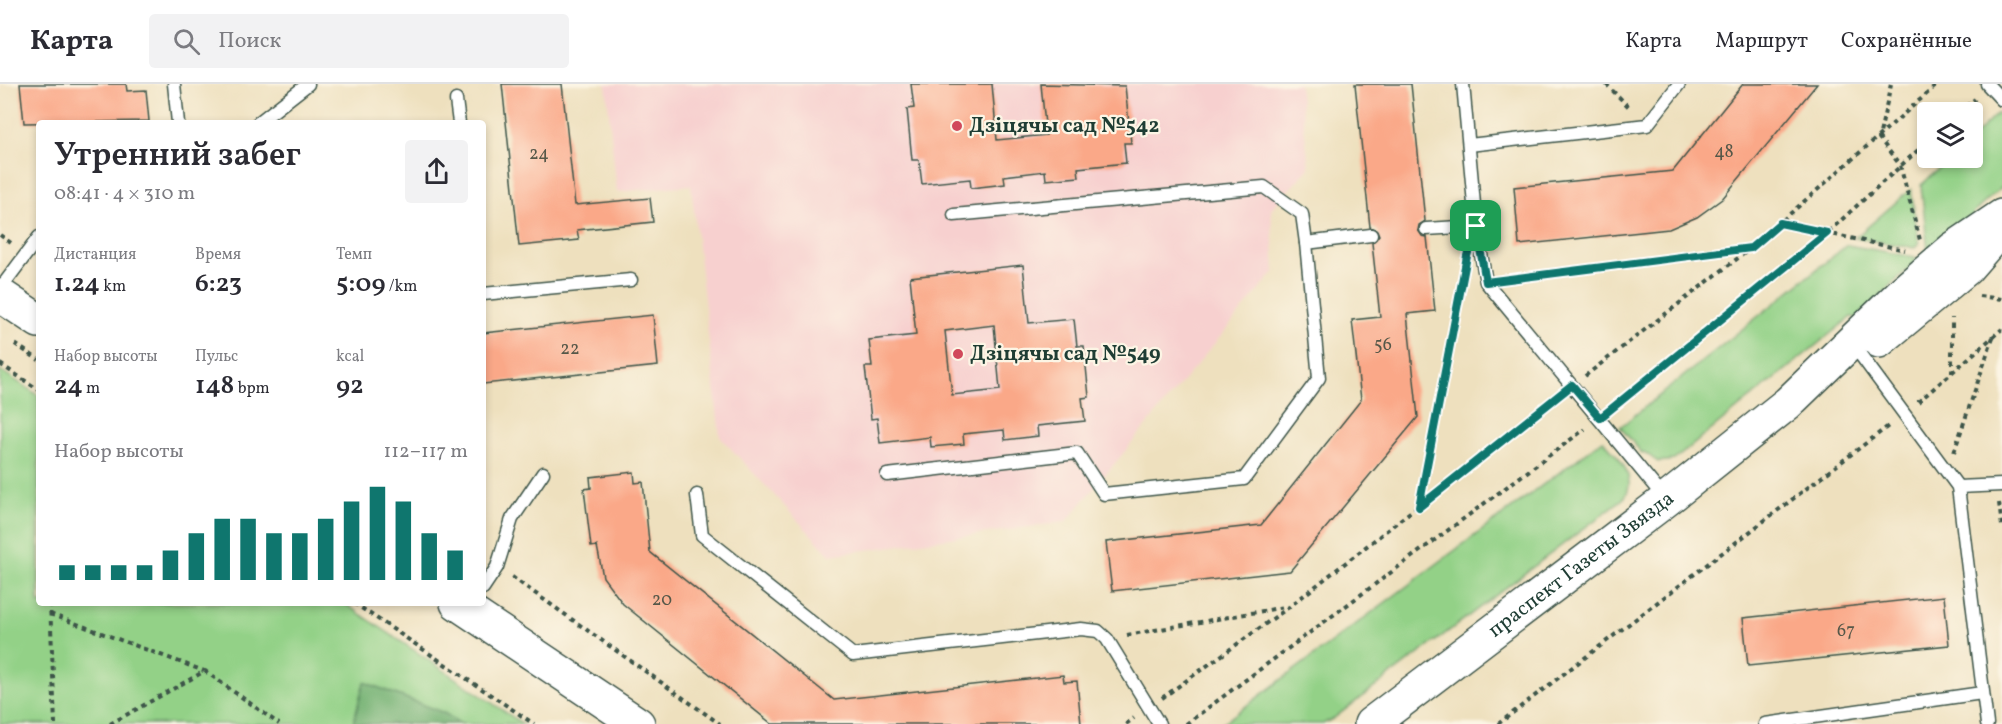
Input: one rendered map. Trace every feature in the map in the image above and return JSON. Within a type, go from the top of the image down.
[{"type":"main road","name":"праспект Газеты Звязда","points":[[1371,724],[1666,500],[1788,403],[1856,348],[1953,249],[2002,216]]},
{"type":"main road","name":"праспект Газеты Звязда","points":[[1856,348],[1903,322],[1966,269],[2002,227]]},
{"type":"main road","points":[[0,295],[36,319]]},
{"type":"main road","points":[[477,606],[638,724]]},
{"type":"lane","points":[[174,84],[178,120]]},
{"type":"lane","points":[[262,120],[308,84]]},
{"type":"lane","points":[[1462,84],[1476,226],[1486,282],[1666,500]]},
{"type":"lane","points":[[1468,145],[1647,125],[1679,84]]},
{"type":"lane","points":[[1987,84],[2002,100]]},
{"type":"lane","points":[[456,100],[459,120]]},
{"type":"lane","points":[[886,475],[1077,453],[1104,494],[1244,479],[1318,378],[1302,214],[1264,187],[954,215]]},
{"type":"lane","points":[[1426,229],[1476,226]]},
{"type":"lane","points":[[1306,243],[1371,235]]},
{"type":"lane","points":[[0,290],[36,241]]},
{"type":"lane","points":[[486,294],[632,280]]},
{"type":"lane","points":[[1856,348],[1958,487],[1987,724]]},
{"type":"lane","points":[[486,582],[498,567],[512,519],[543,473]]},
{"type":"lane","points":[[1958,487],[2002,485]]},
{"type":"lane","points":[[697,495],[702,535],[853,655],[1081,629],[1098,631],[1107,639],[1159,724]]},
{"type":"lane","points":[[1765,724],[1982,693]]},
{"type":"lane","points":[[1850,724],[1860,710]]},
{"type":"path","points":[[1605,84],[1647,125]]},
{"type":"path","points":[[1879,138],[1891,84]]},
{"type":"path","points":[[1126,724],[1289,607],[1751,248],[1938,84]]},
{"type":"path","points":[[1879,138],[1900,165],[1921,243]]},
{"type":"path","points":[[1186,724],[1600,418],[1827,233],[1917,150]]},
{"type":"path","points":[[1780,223],[1913,252]]},
{"type":"path","points":[[1486,282],[1751,248]]},
{"type":"path","points":[[1419,507],[1465,268]]},
{"type":"path","points":[[1952,316],[1952,374]]},
{"type":"path","points":[[1498,724],[1904,414],[2002,329]]},
{"type":"path","points":[[1948,471],[1993,337]]},
{"type":"path","points":[[10,340],[36,358]]},
{"type":"path","points":[[0,364],[36,388]]},
{"type":"path","points":[[498,567],[720,724]]},
{"type":"path","points":[[50,606],[55,724]]},
{"type":"path","points":[[358,606],[534,724]]},
{"type":"path","points":[[1107,639],[1289,607]]},
{"type":"path","points":[[50,614],[205,671],[279,724]]},
{"type":"path","points":[[110,724],[205,671]]},
{"type":"path","points":[[706,724],[711,718]]},
{"type":"shaded area","name":"Дзіцячы сад №549","points":[[606,84],[1299,84],[1309,168],[1271,209],[1275,271],[1066,522],[830,555],[720,437],[691,185],[617,192]]},
{"type":"green space","points":[[1998,113],[2002,117],[2002,187],[1973,213],[1973,217],[1928,251],[1921,185],[1940,168],[1983,168],[1983,127]]},
{"type":"green space","points":[[1911,189],[1919,244],[1915,248],[1855,238]]},
{"type":"green space","points":[[1847,245],[1915,257],[1917,260],[1858,318],[1851,317],[1674,460],[1658,462],[1644,452],[1642,453],[1620,427]]},
{"type":"green space","points":[[0,370],[36,394],[36,606],[348,606],[523,724],[0,724]]},
{"type":"green space","points":[[1603,440],[1620,460],[1628,474],[1628,490],[1624,498],[1334,718],[1323,724],[1222,724]]},
{"type":"green space","points":[[364,682],[444,713],[461,724],[353,724]]},
{"type":"building","points":[[20,84],[126,84],[127,91],[146,90],[149,120],[36,120],[36,123],[24,123]]},
{"type":"building","points":[[502,84],[562,84],[575,205],[650,198],[653,222],[577,230],[579,240],[519,246]]},
{"type":"building","points":[[911,84],[992,84],[997,140],[1046,135],[1041,84],[1125,86],[1131,143],[1124,143],[1126,163],[1078,168],[1079,177],[1046,180],[1045,171],[1004,176],[1005,184],[971,188],[970,179],[922,184],[919,160],[912,160],[907,109],[914,108]]},
{"type":"building","points":[[1355,84],[1411,84],[1425,221],[1419,225],[1418,230],[1422,236],[1427,237],[1435,311],[1407,314],[1418,417],[1290,571],[1112,591],[1106,542],[1261,525],[1361,400],[1352,320],[1380,317],[1372,243],[1379,235],[1377,230],[1370,227]]},
{"type":"building","points":[[1743,84],[1817,84],[1722,199],[1697,217],[1669,229],[1519,245],[1514,187],[1673,171]]},
{"type":"building","points":[[1023,265],[1029,323],[1074,319],[1077,346],[1084,346],[1089,397],[1082,398],[1085,421],[1037,426],[1038,436],[1005,440],[1004,430],[963,434],[964,444],[931,447],[930,437],[880,443],[877,418],[871,419],[865,367],[872,367],[869,340],[916,335],[910,277]],"holes":[[[994,325],[1000,390],[952,395],[945,331]]]},
{"type":"building","points":[[653,315],[658,366],[486,384],[486,333]]},
{"type":"building","points":[[634,472],[635,483],[643,482],[650,552],[834,700],[1063,675],[1064,682],[1077,681],[1081,724],[772,724],[623,604],[603,577],[597,546],[591,547],[584,489],[591,488],[590,477]]},
{"type":"building","points":[[1944,596],[1949,645],[1748,666],[1743,618]]},
{"type":"place","name":"Дзіцячы сад №542","points":[[957,126]]},
{"type":"place","name":"Дзіцячы сад №549","points":[[958,354]]},
{"type":"route","points":[[1780,223],[1827,233],[1600,418],[1572,385],[1419,507],[1467,256],[1476,226],[1486,282],[1751,248],[1780,223]]}]
